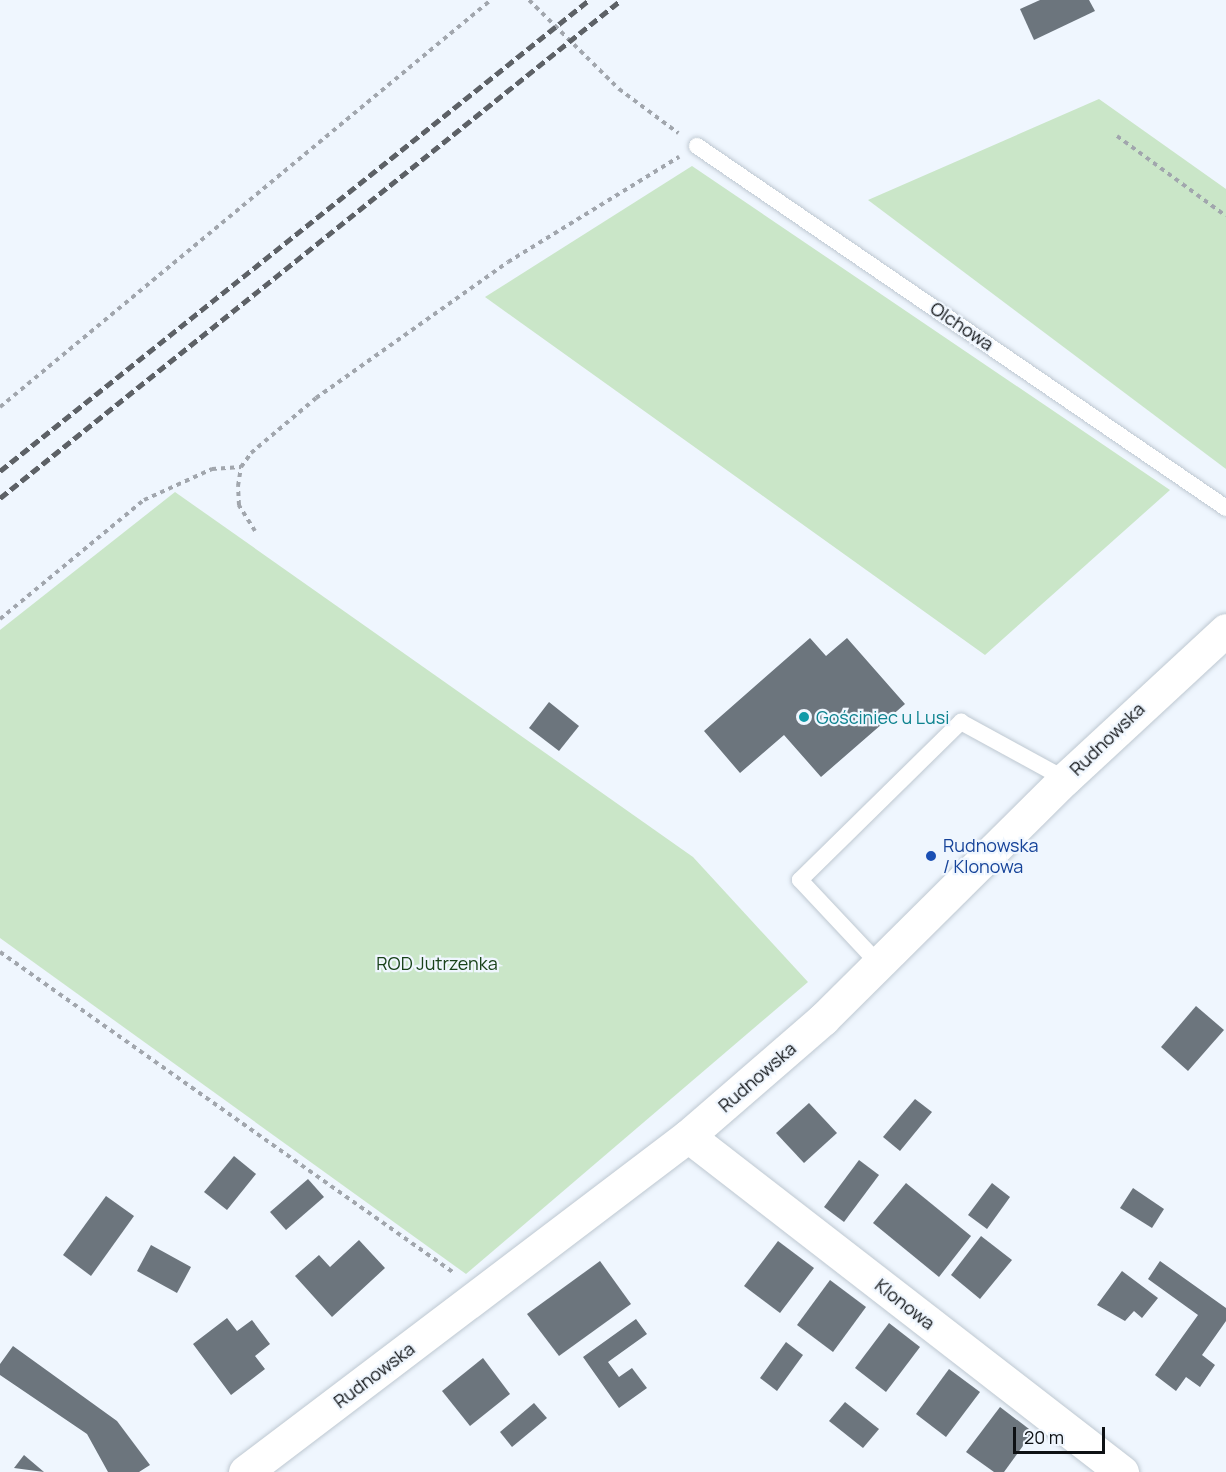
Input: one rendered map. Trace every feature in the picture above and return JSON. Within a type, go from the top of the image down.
[{"type":"main road","name":"Rudnowska","points":[[244,1472],[484,1295],[688,1136],[823,1019],[1065,779],[1226,630]]},
{"type":"main road","name":"Klonowa","points":[[688,1136],[1122,1472]]},
{"type":"lane","name":"Olchowa","points":[[697,146],[1226,508]]},
{"type":"lane","points":[[878,963],[800,880],[817,863],[961,722],[1065,779]]},
{"type":"path","points":[[0,407],[491,0]]},
{"type":"path","points":[[0,619],[144,500],[212,469],[241,467],[316,398],[508,262],[697,146],[619,89],[530,0]]},
{"type":"path","points":[[1117,136],[1226,216]]},
{"type":"path","points":[[241,467],[239,505],[255,531]]},
{"type":"path","points":[[0,952],[484,1295]]},
{"type":"green space","points":[[1099,99],[1226,189],[1226,469],[868,200]]},
{"type":"green space","points":[[692,166],[1170,490],[985,655],[485,297]]},
{"type":"green space","name":"ROD Jutrzenka","points":[[175,492],[693,857],[808,982],[466,1274],[0,938],[0,630]]},
{"type":"building","points":[[1040,0],[1089,0],[1095,11],[1034,40],[1020,9]]},
{"type":"building","name":"Gościniec u Lusi","points":[[810,638],[826,656],[847,638],[905,704],[821,777],[784,735],[740,773],[704,731]]},
{"type":"building","points":[[549,702],[579,726],[559,751],[529,728]]},
{"type":"building","points":[[1196,1006],[1224,1030],[1188,1071],[1161,1047]]},
{"type":"building","points":[[915,1099],[932,1112],[900,1151],[883,1137]]},
{"type":"building","points":[[809,1103],[837,1133],[804,1163],[776,1133]]},
{"type":"building","points":[[234,1156],[256,1174],[227,1210],[204,1192]]},
{"type":"building","points":[[859,1160],[879,1175],[844,1222],[824,1207]]},
{"type":"building","points":[[308,1179],[324,1197],[286,1230],[270,1212]]},
{"type":"building","points":[[906,1183],[971,1236],[939,1277],[873,1223]]},
{"type":"building","points":[[992,1183],[1010,1197],[987,1229],[968,1215]]},
{"type":"building","points":[[1133,1188],[1164,1209],[1152,1228],[1120,1208]]},
{"type":"building","points":[[106,1196],[134,1216],[91,1276],[63,1255]]},
{"type":"building","points":[[981,1236],[1012,1260],[980,1299],[951,1275]]},
{"type":"building","points":[[359,1240],[385,1268],[332,1317],[295,1276],[319,1255],[330,1267]]},
{"type":"building","points":[[778,1241],[814,1268],[780,1313],[744,1286]]},
{"type":"building","points":[[151,1245],[191,1267],[177,1293],[137,1271]]},
{"type":"building","points":[[600,1261],[631,1304],[559,1356],[527,1314]]},
{"type":"building","points":[[1160,1261],[1226,1308],[1226,1321],[1202,1355],[1215,1365],[1200,1387],[1186,1377],[1176,1391],[1155,1375],[1198,1315],[1148,1279]]},
{"type":"building","points":[[1122,1271],[1158,1298],[1142,1318],[1134,1311],[1125,1321],[1097,1305]]},
{"type":"building","points":[[830,1280],[866,1307],[833,1352],[797,1325]]},
{"type":"building","points":[[227,1318],[237,1331],[252,1320],[270,1344],[255,1356],[265,1369],[231,1395],[193,1344]]},
{"type":"building","points":[[636,1319],[647,1334],[608,1362],[619,1377],[632,1368],[647,1388],[619,1408],[583,1357]]},
{"type":"building","points":[[889,1323],[920,1347],[886,1392],[855,1368]]},
{"type":"building","points":[[786,1342],[803,1355],[777,1391],[760,1378]]},
{"type":"building","points":[[13,1346],[117,1421],[150,1465],[139,1472],[108,1472],[87,1434],[0,1375],[0,1364]]},
{"type":"building","points":[[483,1358],[510,1394],[470,1426],[442,1391]]},
{"type":"building","points":[[949,1369],[980,1392],[946,1437],[916,1414]]},
{"type":"building","points":[[845,1402],[879,1429],[863,1448],[829,1421]]},
{"type":"building","points":[[534,1403],[547,1418],[512,1447],[500,1432]]},
{"type":"building","points":[[1000,1407],[1033,1432],[1004,1472],[994,1472],[966,1452]]},
{"type":"building","points":[[24,1455],[44,1472],[14,1468]]},
{"type":"railway","points":[[0,471],[589,0]]},
{"type":"railway","points":[[0,498],[621,0]]},
{"type":"place","name":"Gościniec u Lusi","points":[[804,717]]},
{"type":"place","name":"Rudnowska / Klonowa","points":[[931,856]]}]
